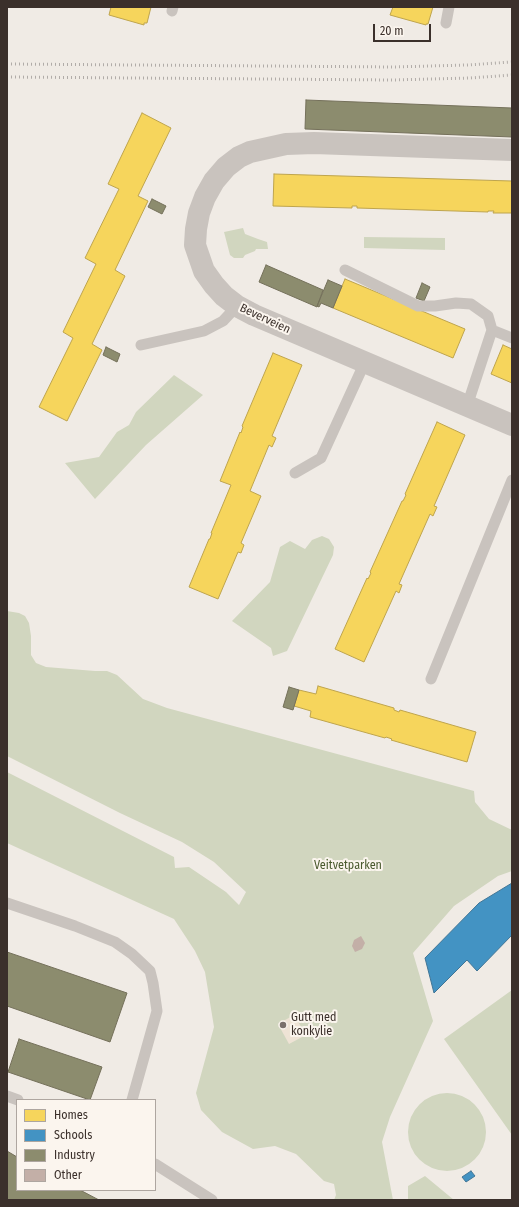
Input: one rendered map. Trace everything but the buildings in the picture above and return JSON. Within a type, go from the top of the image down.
[{"type":"street","name":"Beverveien","points":[[512,150],[314,143],[286,144],[250,152],[239,157],[226,167],[214,181],[205,197],[199,213],[195,245],[204,271],[224,296],[237,306],[254,315],[512,425]]},
{"type":"lane","points":[[446,23],[449,7]]},
{"type":"lane","points":[[344,270],[418,306],[435,306],[456,303],[471,304],[488,316],[492,330],[466,406]]},
{"type":"lane","points":[[142,344],[204,331],[224,321],[237,306]]},
{"type":"lane","points":[[492,330],[512,338]]},
{"type":"lane","points":[[295,473],[321,458],[365,362]]},
{"type":"lane","points":[[431,679],[512,480]]},
{"type":"lane","points":[[7,903],[75,926],[115,942],[132,954],[150,971],[154,984],[157,1011],[132,1099]]},
{"type":"lane","points":[[156,1165],[212,1200]]},
{"type":"green space","points":[[243,228],[245,234],[267,242],[268,249],[256,249],[255,251],[245,255],[243,258],[234,258],[230,255],[224,232]]},
{"type":"green space","points":[[364,237],[445,238],[445,250],[364,248]]},
{"type":"green space","points":[[174,375],[203,395],[146,445],[95,499],[65,463],[99,457],[117,432],[129,425],[136,412]]},
{"type":"green space","points":[[322,536],[329,539],[334,547],[333,555],[287,651],[273,656],[271,648],[232,621],[270,582],[280,547],[290,541],[305,549],[312,540]]},
{"type":"green space","name":"Veitvetparken","points":[[7,611],[19,613],[25,616],[29,623],[31,655],[36,663],[46,667],[107,671],[117,675],[143,699],[167,708],[474,791],[475,802],[489,819],[512,830],[512,871],[498,876],[454,906],[413,953],[433,1021],[390,1117],[382,1142],[393,1200],[334,1200],[336,1195],[334,1184],[324,1181],[296,1154],[275,1146],[253,1149],[222,1132],[201,1110],[196,1093],[214,1027],[205,972],[195,951],[174,919],[7,843],[7,772],[174,857],[175,868],[189,867],[226,892],[239,905],[246,892],[214,862],[182,842],[120,813],[7,756]]},
{"type":"green space","points":[[512,990],[512,1135],[444,1039]]},
{"type":"green space","points":[[447,1093],[462,1096],[469,1100],[479,1110],[483,1117],[486,1132],[483,1147],[479,1154],[469,1164],[462,1168],[447,1171],[432,1168],[425,1164],[415,1154],[411,1147],[408,1132],[411,1117],[415,1110],[425,1100],[432,1096]]},
{"type":"green space","points":[[425,1176],[454,1200],[408,1200],[408,1186]]},
{"type":"shaded area","points":[[294,1015],[306,1035],[289,1044],[278,1024]]},
{"type":"railway","points":[[7,64],[393,67],[512,62]]},
{"type":"railway","points":[[7,77],[392,80],[470,78],[512,75]]},
{"type":"place","name":"Gutt med konkylie","points":[[283,1025]]}]
